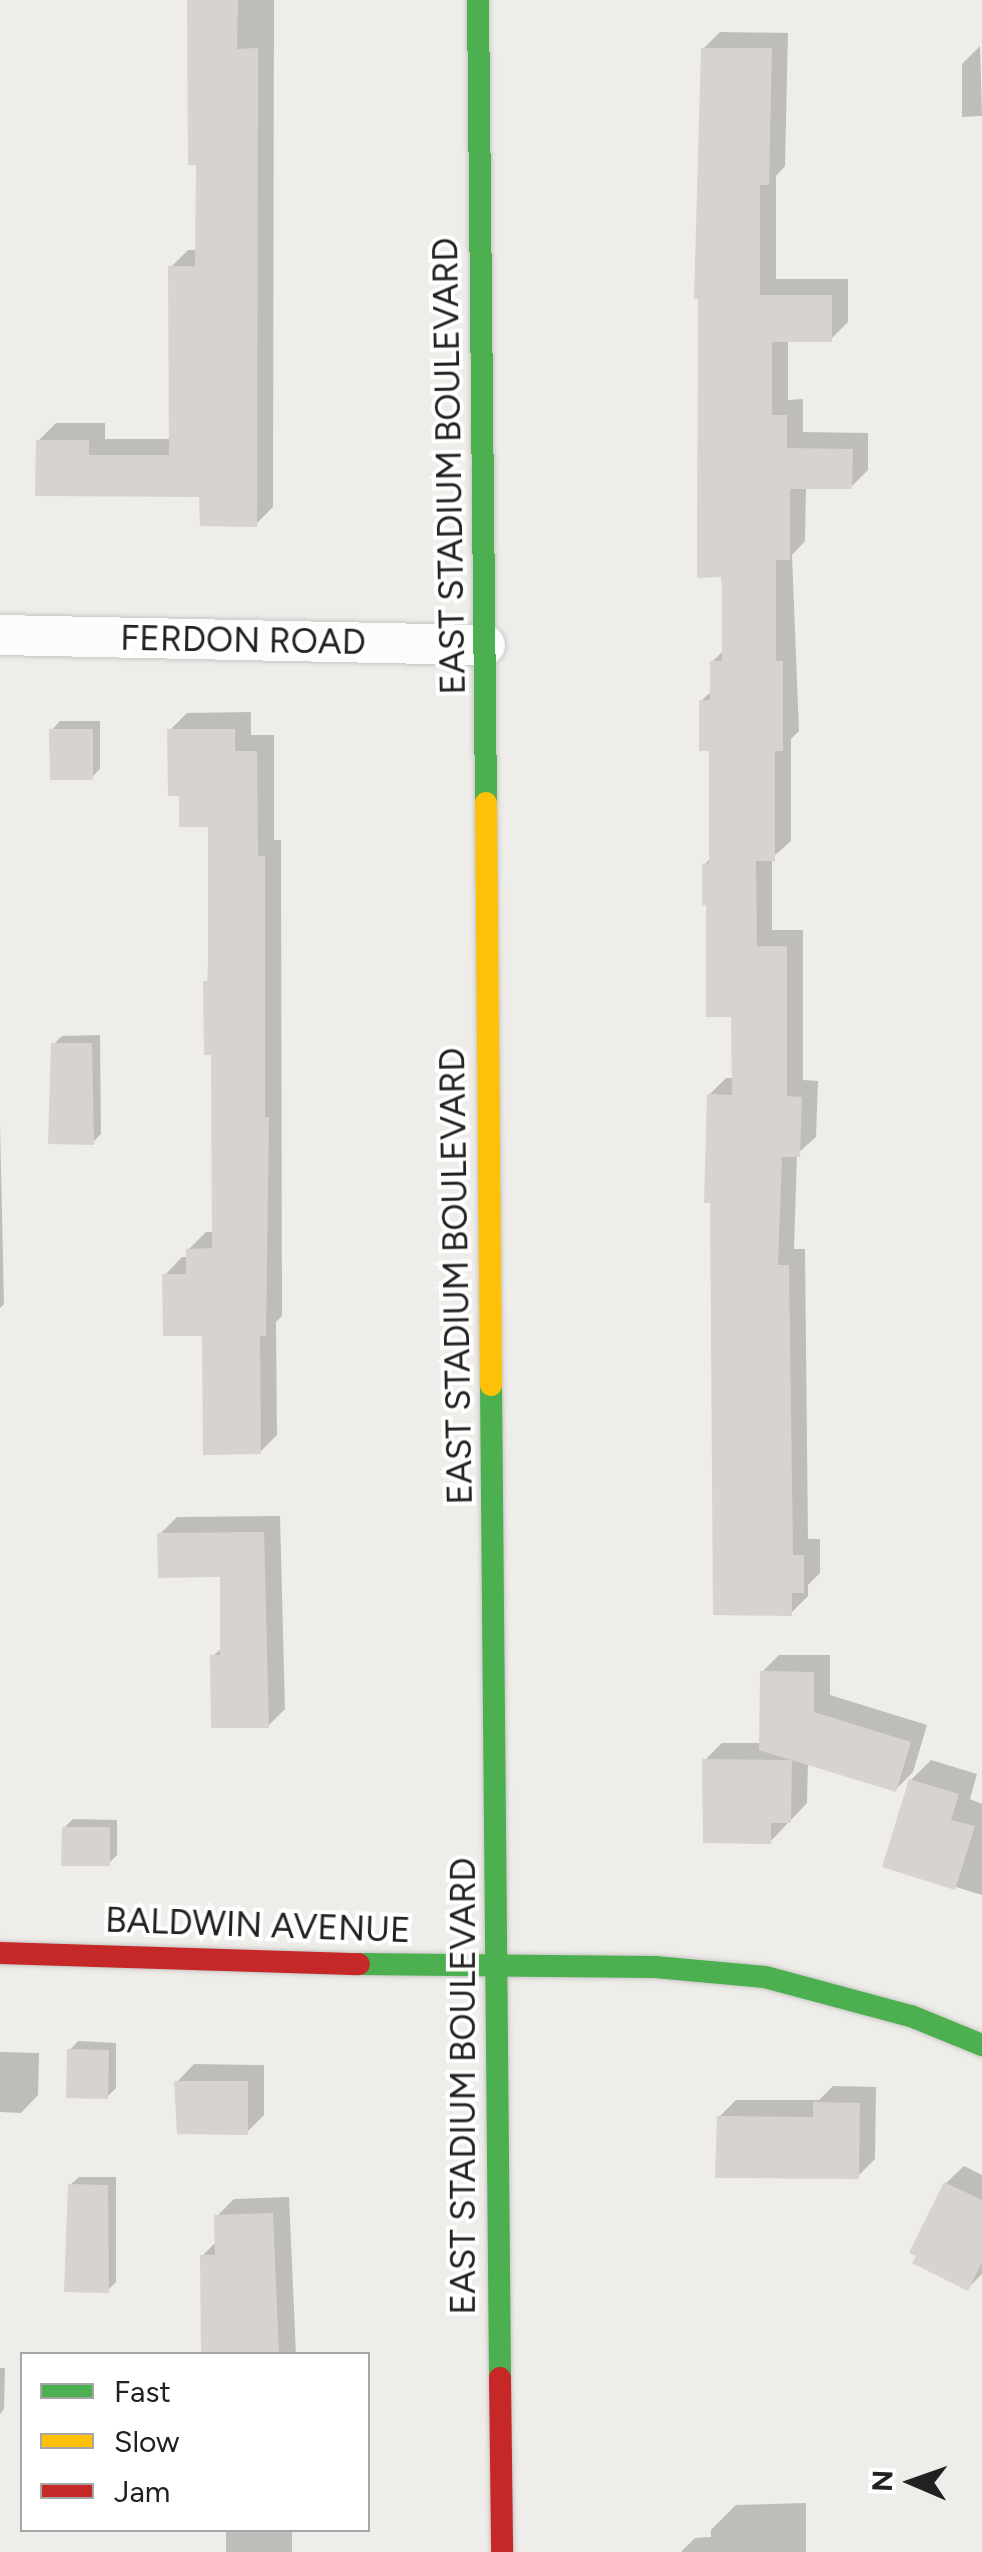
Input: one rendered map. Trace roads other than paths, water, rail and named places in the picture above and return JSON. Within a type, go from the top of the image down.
[{"type":"main road","name":"EAST STADIUM BOULEVARD","points":[[478,0],[502,2552]]},
{"type":"main road","name":"BALDWIN AVENUE","points":[[0,1953],[656,1967],[765,1978],[911,2016],[982,2045]]},
{"type":"street","name":"FERDON ROAD","points":[[0,635],[485,645]]}]
